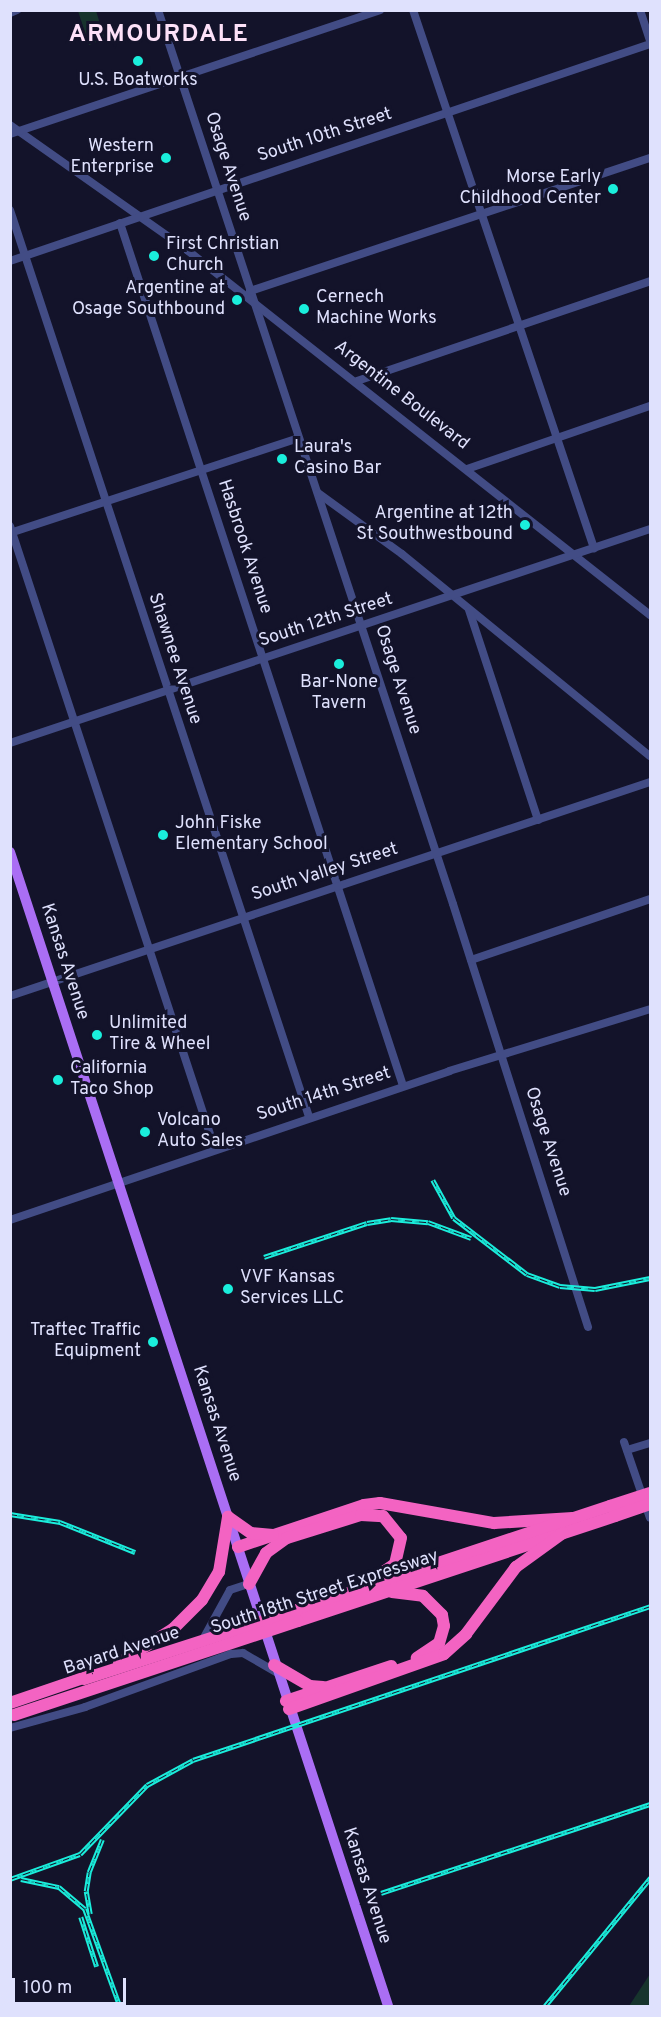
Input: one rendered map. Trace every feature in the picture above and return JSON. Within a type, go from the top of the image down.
[{"type":"highway","name":"South 18th Street Expressway","points":[[10,1704],[297,1615],[385,1592],[563,1533],[651,1493]]},
{"type":"highway","points":[[238,1548],[273,1535],[380,1503],[494,1523],[573,1518]]},
{"type":"highway","name":"South 18th Street Expressway","points":[[10,1716],[297,1615],[353,1591],[573,1518],[651,1504]]},
{"type":"highway","points":[[249,1584],[266,1553],[287,1538],[362,1515],[383,1516],[398,1530],[400,1555],[387,1571],[353,1591]]},
{"type":"highway","points":[[84,1680],[132,1657],[192,1611],[219,1572],[228,1516],[251,1533],[273,1535]]},
{"type":"highway","points":[[287,1705],[444,1654],[466,1634],[516,1567],[563,1533]]},
{"type":"highway","points":[[287,1705],[324,1688],[421,1656],[439,1642],[444,1626],[442,1615],[431,1600],[411,1594],[385,1592]]},
{"type":"highway","points":[[276,1669],[310,1686],[324,1688]]},
{"type":"main road","name":"Kansas Avenue","points":[[10,852],[228,1516],[287,1705],[388,2007]]},
{"type":"street","points":[[10,13],[17,10]]},
{"type":"street","name":"Osage Avenue","points":[[158,10],[437,854],[588,1327]]},
{"type":"street","points":[[10,134],[380,10]]},
{"type":"street","points":[[413,10],[594,548]]},
{"type":"street","points":[[640,10],[651,42]]},
{"type":"street","name":"South 10th Street","points":[[10,261],[651,42]]},
{"type":"street","name":"Argentine Boulevard","points":[[10,125],[142,216],[357,381],[651,615]]},
{"type":"street","points":[[250,291],[651,158]]},
{"type":"street","name":"Shawnee Avenue","points":[[10,210],[309,1117]]},
{"type":"street","name":"Hasbrook Avenue","points":[[120,223],[404,1086]]},
{"type":"street","points":[[357,381],[651,281]]},
{"type":"street","points":[[467,469],[651,406]]},
{"type":"street","points":[[215,1149],[11,531],[106,503],[299,438]]},
{"type":"street","points":[[318,492],[453,596],[651,756]]},
{"type":"street","name":"South 12th Street","points":[[10,743],[651,529]]},
{"type":"street","points":[[469,610],[538,820]]},
{"type":"street","name":"South Valley Street","points":[[10,996],[651,782]]},
{"type":"street","points":[[471,960],[651,899]]},
{"type":"street","name":"South 14th Street","points":[[11,1219],[108,1188],[118,1181],[309,1117],[651,1009]]},
{"type":"street","points":[[651,1443],[626,1446],[651,1518]]},
{"type":"street","name":"Bayard Avenue","points":[[10,1704],[201,1644],[230,1590],[249,1584]]},
{"type":"street","points":[[10,1728],[85,1707],[231,1654],[243,1653],[276,1669]]},
{"type":"green space","points":[[78,11],[96,11],[105,39],[89,45]]},
{"type":"green space","points":[[650,1974],[650,2006],[629,2006]]},
{"type":"railway","points":[[433,1180],[454,1218],[527,1274],[560,1286],[595,1289],[650,1278]]},
{"type":"railway","points":[[264,1257],[367,1223],[391,1219],[428,1222],[471,1238]]},
{"type":"railway","points":[[10,1514],[60,1522],[135,1552]]},
{"type":"railway","points":[[10,1879],[80,1854],[147,1785],[193,1760],[650,1606]]},
{"type":"railway","points":[[381,1893],[650,1804]]},
{"type":"railway","points":[[90,1914],[86,1891],[89,1872],[102,1840]]},
{"type":"railway","points":[[545,2006],[650,1878]]},
{"type":"railway","points":[[21,1879],[59,1887],[85,1909],[120,2006]]},
{"type":"railway","points":[[81,1917],[97,1967]]},
{"type":"place","name":"U.S. Boatworks","points":[[138,61]]},
{"type":"place","name":"Western Enterprise","points":[[166,158]]},
{"type":"place","name":"Morse Early Childhood Center","points":[[613,189]]},
{"type":"place","name":"First Christian Church","points":[[154,256]]},
{"type":"place","name":"Argentine at Osage Southbound","points":[[237,300]]},
{"type":"place","name":"Cernech Machine Works","points":[[304,309]]},
{"type":"place","name":"Laura's Casino Bar","points":[[282,459]]},
{"type":"place","name":"Argentine at 12th St Southwestbound","points":[[525,525]]},
{"type":"place","name":"Bar-None Tavern","points":[[339,664]]},
{"type":"place","name":"John Fiske Elementary School","points":[[163,835]]},
{"type":"place","name":"Unlimited Tire & Wheel","points":[[97,1035]]},
{"type":"place","name":"California Taco Shop","points":[[58,1080]]},
{"type":"place","name":"Volcano Auto Sales","points":[[145,1132]]},
{"type":"place","name":"VVF Kansas Services LLC","points":[[228,1289]]},
{"type":"place","name":"Traftec Traffic Equipment","points":[[153,1342]]},
{"type":"district","name":"ARMOURDALE","points":[[159,36]]}]
